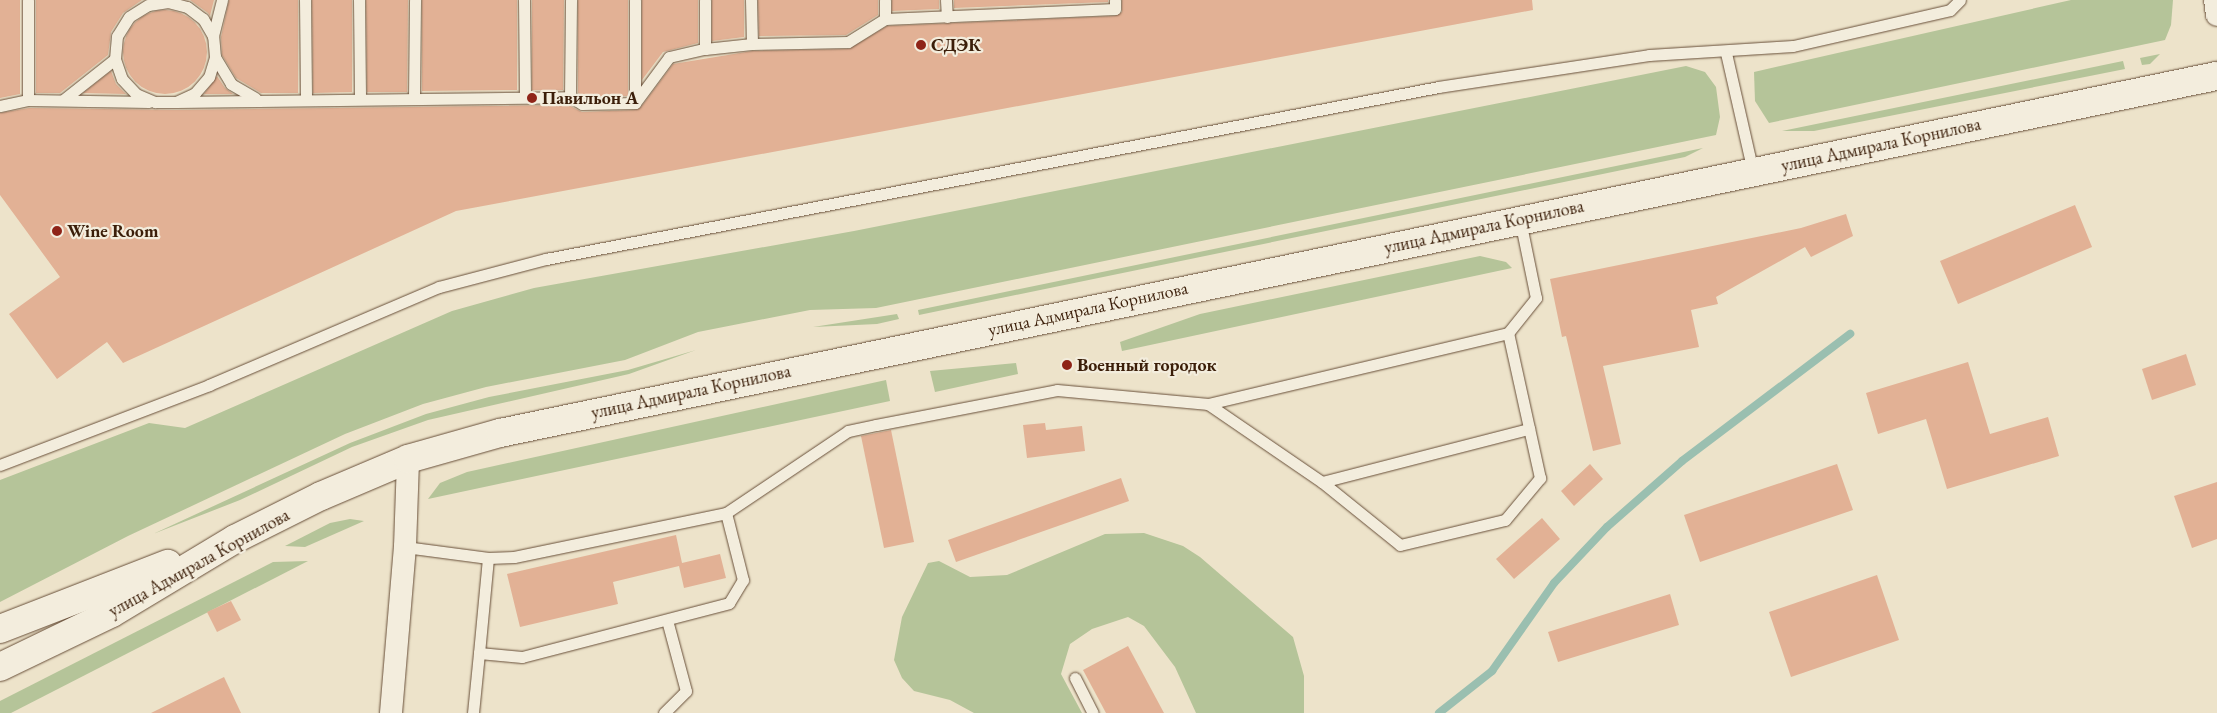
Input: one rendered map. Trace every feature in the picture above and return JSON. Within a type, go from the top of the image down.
[{"type":"main road","name":"улица Адмирала Корнилова","points":[[1,666],[112,612],[235,539],[321,496],[408,460],[500,432],[2217,76]]},
{"type":"main road","points":[[0,629],[235,539]]},
{"type":"street","points":[[2215,0],[2217,15]]},
{"type":"street","points":[[391,713],[405,547],[408,460]]},
{"type":"lane","points":[[28,0],[28,100]]},
{"type":"lane","points":[[176,102],[195,93],[209,77],[215,57],[213,36],[222,0]]},
{"type":"lane","points":[[305,0],[306,99]]},
{"type":"lane","points":[[360,0],[360,99]]},
{"type":"lane","points":[[414,0],[414,98]]},
{"type":"lane","points":[[524,0],[525,97]]},
{"type":"lane","points":[[570,97],[571,0]]},
{"type":"lane","points":[[635,0],[635,103]]},
{"type":"lane","points":[[705,0],[706,49]]},
{"type":"lane","points":[[751,0],[752,44]]},
{"type":"lane","points":[[885,19],[886,0]]},
{"type":"lane","points":[[946,0],[946,17]]},
{"type":"lane","points":[[1058,0],[1058,12]]},
{"type":"lane","points":[[635,103],[669,57],[706,49],[752,44],[848,42],[885,19],[1115,10],[1115,0]]},
{"type":"lane","points":[[0,465],[209,385],[439,287],[546,259],[1438,87],[1649,55],[1726,53],[1793,46],[1950,10],[1960,0]]},
{"type":"lane","points":[[155,102],[136,94],[122,79],[115,59],[117,36],[129,17],[149,3],[168,2],[187,7],[203,19],[213,36]]},
{"type":"lane","points":[[1726,53],[1753,172]]},
{"type":"lane","points":[[215,57],[231,84],[257,99]]},
{"type":"lane","points":[[64,100],[115,59]]},
{"type":"lane","points":[[0,106],[28,100],[176,102],[257,99],[525,97],[570,97],[582,104],[635,103]]},
{"type":"lane","points":[[405,547],[488,558],[514,557],[726,513],[848,431],[1057,390],[1208,404],[1508,333],[1536,298],[1520,219]]},
{"type":"lane","points":[[1208,404],[1322,482],[1400,545],[1505,520],[1540,478],[1508,333]]},
{"type":"lane","points":[[1322,482],[1529,429]]},
{"type":"lane","points":[[479,654],[522,657],[729,603],[744,580],[726,513]]},
{"type":"lane","points":[[473,713],[488,558]]},
{"type":"lane","points":[[664,713],[686,691],[667,620]]},
{"type":"lane","points":[[1075,678],[1093,713]]},
{"type":"green space","points":[[2071,0],[2173,0],[2171,25],[2165,40],[1769,123],[1755,101],[1754,72]]},
{"type":"green space","points":[[2160,54],[2150,64],[2142,65],[2140,58]]},
{"type":"green space","points":[[2123,61],[2125,69],[1814,131],[1782,131]]},
{"type":"green space","points":[[1686,66],[1705,72],[1716,87],[1720,117],[1716,135],[876,308],[810,310],[698,332],[625,360],[486,387],[423,404],[345,434],[128,536],[0,602],[0,480],[149,423],[185,428],[452,311],[534,288],[854,231]]},
{"type":"green space","points":[[1703,148],[1685,157],[919,315],[918,310]]},
{"type":"green space","points":[[1480,256],[1506,262],[1512,268],[1122,351],[1120,342],[1200,314]]},
{"type":"green space","points":[[897,314],[899,319],[877,324],[813,327]]},
{"type":"green space","points":[[696,350],[629,374],[428,420],[352,447],[240,500],[153,534],[350,443],[426,414],[489,397],[628,370]]},
{"type":"green space","points":[[1016,363],[1018,374],[935,392],[930,371]]},
{"type":"green space","points":[[886,380],[890,401],[428,499],[440,483],[467,472]]},
{"type":"green space","points":[[350,519],[364,521],[305,547],[285,546],[330,523]]},
{"type":"green space","points":[[1144,533],[1183,546],[1200,557],[1293,637],[1304,676],[1304,713],[1196,713],[1175,667],[1144,626],[1128,617],[1092,629],[1070,644],[1061,674],[1082,713],[974,713],[950,700],[914,691],[902,678],[894,660],[902,617],[928,563],[939,561],[970,577],[1007,575],[1105,534]]},
{"type":"green space","points":[[308,561],[11,713],[0,713],[0,701],[273,562]]},
{"type":"building","points":[[0,0],[20,0],[20,94],[0,98]]},
{"type":"building","points":[[36,0],[142,0],[123,13],[111,32],[108,55],[60,93],[36,93]]},
{"type":"building","points":[[190,0],[214,0],[210,16],[208,13]]},
{"type":"building","points":[[229,0],[298,0],[298,93],[261,93],[236,78],[222,55],[221,37]]},
{"type":"building","points":[[312,0],[352,0],[352,92],[313,93]]},
{"type":"building","points":[[366,0],[408,0],[407,92],[367,92]]},
{"type":"building","points":[[422,0],[517,0],[517,90],[422,91]]},
{"type":"building","points":[[532,0],[564,0],[563,90],[532,90]]},
{"type":"building","points":[[578,0],[628,0],[628,96],[584,96],[578,93]]},
{"type":"building","points":[[642,0],[698,0],[698,43],[663,52],[642,80]]},
{"type":"building","points":[[712,0],[744,0],[744,37],[712,41]]},
{"type":"building","points":[[758,0],[878,0],[878,15],[846,35],[759,36]]},
{"type":"building","points":[[892,0],[939,0],[939,9],[892,11]]},
{"type":"building","points":[[954,0],[1108,0],[1108,2],[954,8]]},
{"type":"building","name":"Павильон А","points":[[1122,0],[1532,0],[1533,10],[456,211],[123,363],[107,342],[57,379],[9,314],[60,277],[0,195],[0,113],[29,108],[176,110],[568,105],[582,112],[635,110],[641,107],[673,64],[752,51],[849,49],[887,26],[1115,16],[1122,12]]},
{"type":"building","points":[[165,10],[181,13],[195,22],[204,36],[207,52],[204,68],[195,82],[181,91],[165,94],[149,91],[135,82],[126,68],[123,52],[126,36],[135,22],[149,13]]},
{"type":"building","points":[[111,71],[116,84],[126,94],[83,93]]},
{"type":"building","points":[[217,76],[225,88],[233,94],[204,94]]},
{"type":"building","points":[[2075,205],[2092,247],[1958,304],[1940,261]]},
{"type":"building","points":[[1846,214],[1853,236],[1811,257],[1805,247],[1716,297],[1718,304],[1691,310],[1699,347],[1603,366],[1621,444],[1593,451],[1566,336],[1562,337],[1550,279],[1801,228]]},
{"type":"building","points":[[2186,354],[2196,385],[2152,400],[2142,369]]},
{"type":"building","points":[[1968,362],[1990,434],[2048,417],[2059,456],[1947,489],[1926,419],[1878,434],[1866,393]]},
{"type":"building","points":[[1045,423],[1046,430],[1082,426],[1085,451],[1027,458],[1023,425]]},
{"type":"building","points":[[891,430],[914,542],[884,548],[861,436]]},
{"type":"building","points":[[1590,464],[1603,479],[1574,506],[1561,491]]},
{"type":"building","points":[[1837,464],[1853,510],[1700,562],[1684,515]]},
{"type":"building","points":[[1121,478],[1129,501],[956,562],[948,540]]},
{"type":"building","points":[[2217,482],[2217,539],[2192,548],[2174,496]]},
{"type":"building","points":[[1542,518],[1560,539],[1514,579],[1496,559]]},
{"type":"building","points":[[676,535],[682,563],[720,554],[726,578],[684,588],[679,566],[613,582],[618,604],[520,627],[507,574]]},
{"type":"building","points":[[1877,575],[1899,640],[1791,677],[1769,612]]},
{"type":"building","points":[[1670,594],[1679,625],[1558,662],[1548,632]]},
{"type":"building","points":[[231,601],[241,620],[217,632],[207,612]]},
{"type":"building","points":[[1128,646],[1164,713],[1106,713],[1083,670]]},
{"type":"building","points":[[224,677],[241,713],[151,713]]},
{"type":"waterway","points":[[1439,713],[1492,671],[1554,583],[1607,527],[1682,461],[1850,334]]},
{"type":"place","name":"СДЭК","points":[[921,45]]},
{"type":"place","name":"Павильон А","points":[[532,98]]},
{"type":"place","name":"Wine Room","points":[[57,231]]},
{"type":"place","name":"Военный городок","points":[[1067,365]]}]
